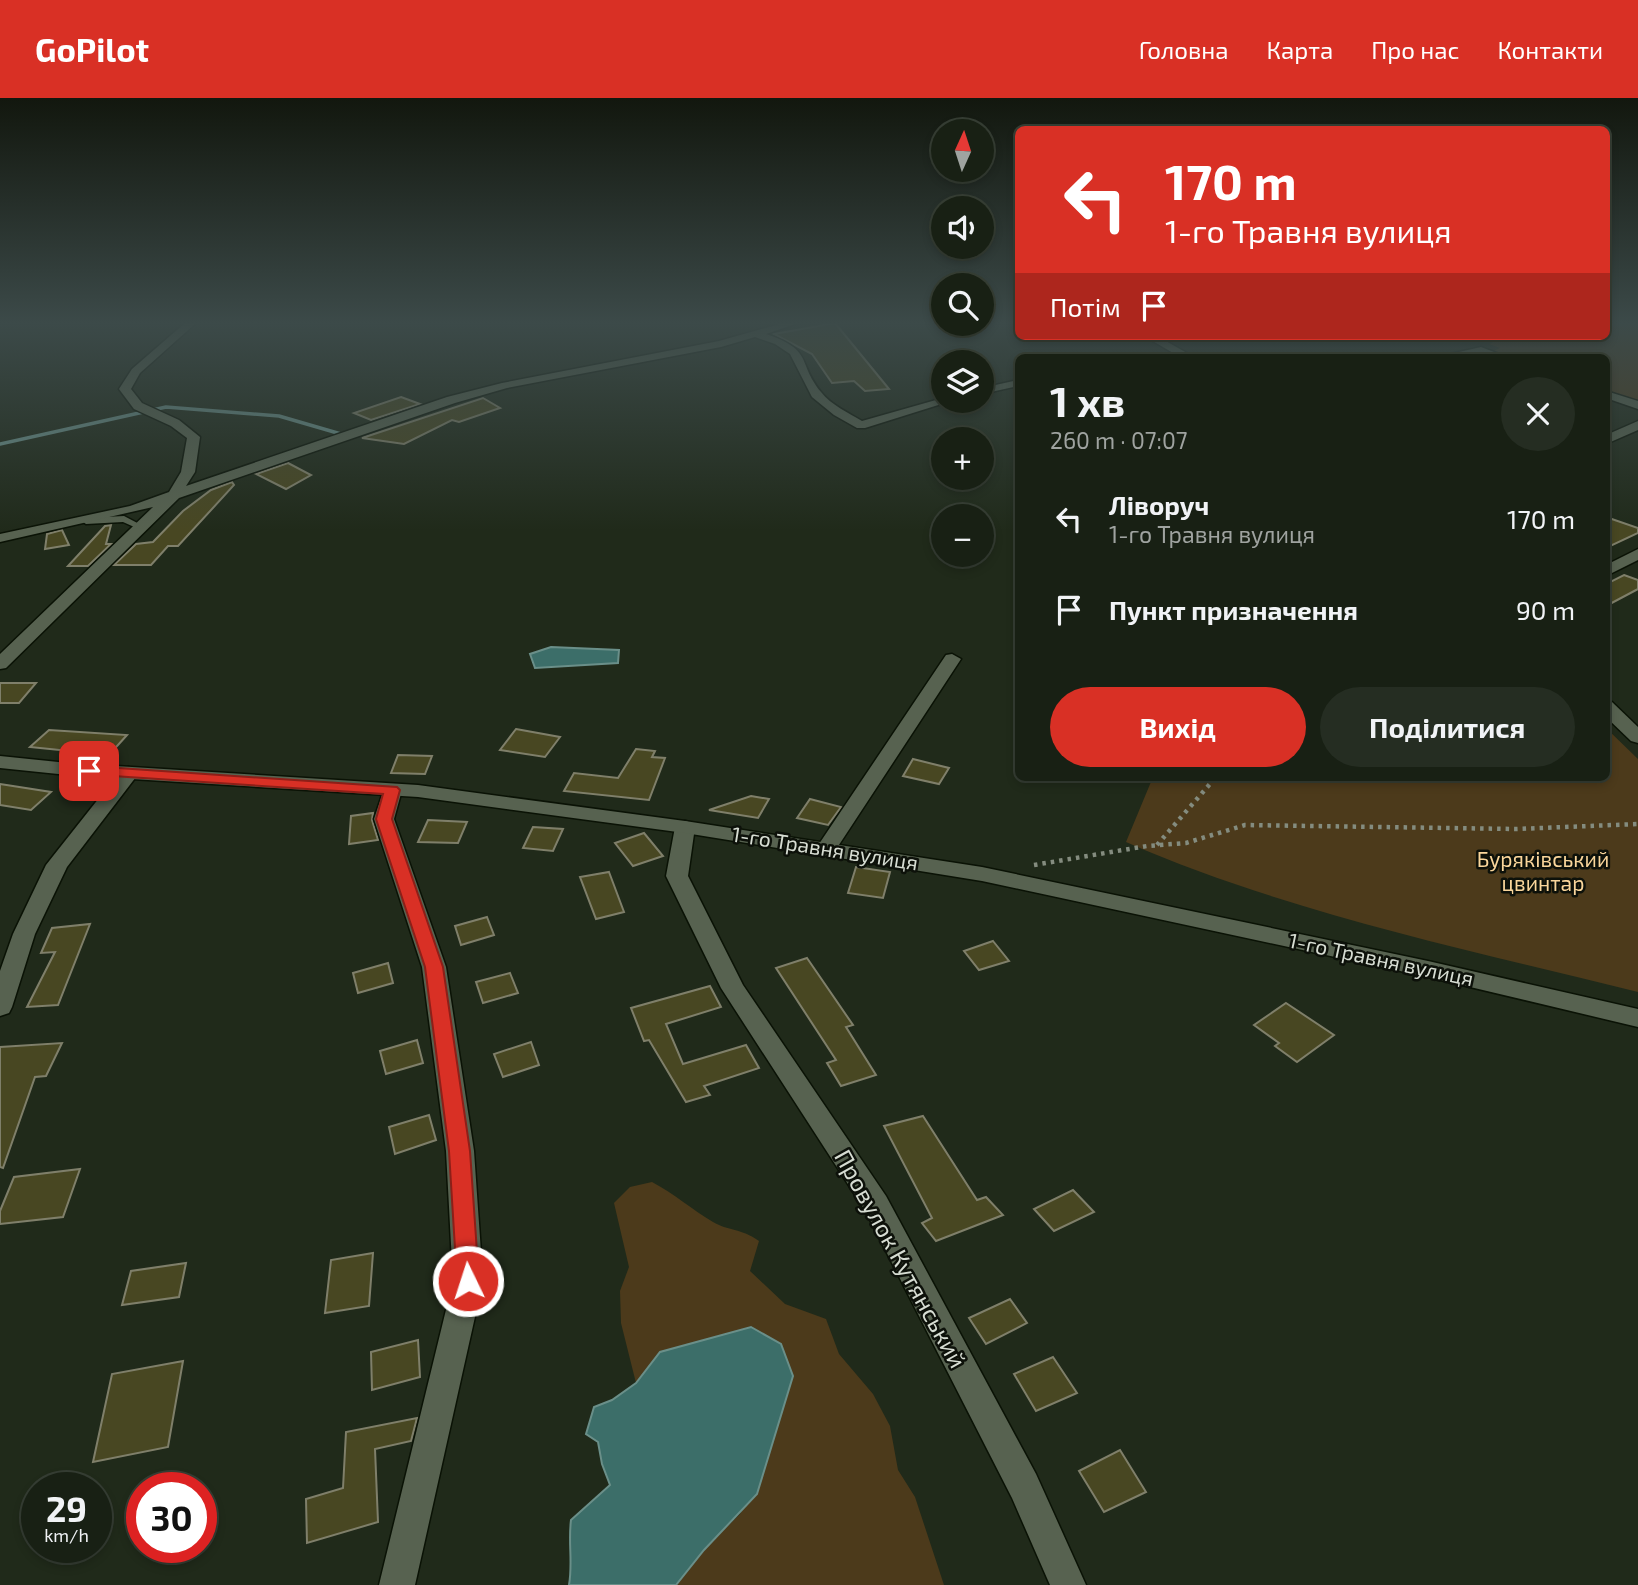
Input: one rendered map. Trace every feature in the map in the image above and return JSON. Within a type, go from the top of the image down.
[{"type":"street","points":[[0,664],[174,495],[188,472],[194,438],[174,422],[138,406],[128,392]]},
{"type":"street","points":[[0,538],[134,509],[479,392]]},
{"type":"street","points":[[815,392],[838,412],[861,425],[931,405]]},
{"type":"street","points":[[1610,395],[1638,405]]},
{"type":"street","points":[[1610,438],[1638,425]]},
{"type":"street","points":[[1610,569],[1638,554]]},
{"type":"street","points":[[826,849],[952,659]]},
{"type":"street","points":[[1610,710],[1638,737]]},
{"type":"street","name":"1-го Травня вулиця","points":[[0,762],[392,790],[684,827],[826,849],[995,877],[1428,969],[1638,1018]]},
{"type":"street","points":[[0,1007],[24,934],[57,865],[129,773]]},
{"type":"street","points":[[392,790],[384,819],[434,967],[460,1151],[468,1281],[397,1585]]},
{"type":"street","name":"Провулок Кутянський","points":[[684,827],[677,877],[733,988],[876,1204],[1024,1486],[1068,1585]]},
{"type":"lane","points":[[82,522],[115,518],[132,521],[141,527]]},
{"type":"path","points":[[1157,845],[1213,781]]},
{"type":"path","points":[[1021,867],[1157,845],[1186,843],[1245,825],[1466,829],[1638,824]]},
{"type":"green space","points":[[1610,392],[1638,392],[1638,403],[1610,393]]},
{"type":"green space","name":"Буряківський цвинтар","points":[[1610,732],[1638,759],[1638,992],[1379,928],[1314,909],[1188,867],[1126,842],[1151,781],[1610,781]]},
{"type":"green space","points":[[652,1182],[713,1222],[759,1241],[750,1271],[785,1304],[826,1319],[839,1354],[873,1394],[890,1426],[898,1470],[915,1497],[944,1585],[676,1585],[704,1549],[740,1514],[769,1453],[781,1417],[751,1327],[660,1352],[636,1383],[621,1323],[620,1291],[629,1267],[614,1203],[630,1187]]},
{"type":"water","points":[[551,647],[619,650],[618,663],[535,668],[530,654]]},
{"type":"water","points":[[751,1327],[781,1344],[793,1376],[757,1494],[704,1550],[676,1585],[569,1585],[571,1520],[610,1485],[598,1442],[586,1434],[594,1407],[612,1400],[636,1383],[660,1352]]},
{"type":"building","points":[[401,397],[420,404],[371,420],[354,413]]},
{"type":"building","points":[[483,398],[500,408],[459,422],[452,420],[404,444],[362,438]]},
{"type":"building","points":[[288,463],[311,475],[286,489],[256,474]]},
{"type":"building","points":[[232,482],[234,485],[178,546],[168,546],[151,565],[114,565],[136,544],[153,542],[183,511],[211,490]]},
{"type":"building","points":[[1610,518],[1638,528],[1638,533],[1610,546]]},
{"type":"building","points":[[111,525],[106,544],[111,544],[88,566],[68,566],[105,526]]},
{"type":"building","points":[[62,530],[69,545],[45,549],[47,534]]},
{"type":"building","points":[[1624,575],[1638,580],[1638,589],[1610,604],[1610,582]]},
{"type":"building","points":[[0,683],[36,683],[19,703],[0,703]]},
{"type":"building","points":[[516,729],[560,737],[545,757],[500,750]]},
{"type":"building","points":[[49,730],[127,735],[109,755],[30,747]]},
{"type":"building","points":[[636,749],[655,751],[652,757],[665,758],[649,800],[564,791],[574,773],[618,778]]},
{"type":"building","points":[[398,755],[432,756],[425,774],[391,773]]},
{"type":"building","points":[[913,759],[949,768],[939,784],[903,776]]},
{"type":"building","points":[[0,784],[51,792],[31,810],[0,805]]},
{"type":"building","points":[[751,796],[769,799],[758,818],[709,810]]},
{"type":"building","points":[[810,799],[841,807],[828,825],[797,818]]},
{"type":"building","points":[[373,813],[372,820],[378,840],[349,844],[351,816]]},
{"type":"building","points":[[428,820],[467,822],[458,843],[418,842]]},
{"type":"building","points":[[533,827],[563,829],[553,851],[523,848]]},
{"type":"building","points":[[644,833],[663,856],[633,866],[615,843]]},
{"type":"building","points":[[856,867],[890,872],[883,898],[848,893]]},
{"type":"building","points":[[609,872],[624,912],[596,919],[580,877]]},
{"type":"building","points":[[487,917],[494,935],[461,945],[455,926]]},
{"type":"building","points":[[90,924],[58,1005],[27,1007],[55,952],[41,953],[52,928]]},
{"type":"building","points":[[993,941],[1009,961],[979,970],[964,951]]},
{"type":"building","points":[[807,958],[853,1025],[846,1027],[876,1075],[841,1086],[827,1063],[836,1060],[776,968]]},
{"type":"building","points":[[388,963],[393,983],[358,993],[353,973]]},
{"type":"building","points":[[510,973],[518,993],[483,1003],[476,982]]},
{"type":"building","points":[[710,986],[721,1007],[666,1024],[683,1064],[746,1045],[759,1068],[704,1086],[710,1095],[686,1102],[649,1040],[644,1041],[631,1008]]},
{"type":"building","points":[[1286,1003],[1334,1035],[1297,1062],[1275,1046],[1279,1043],[1254,1025]]},
{"type":"building","points":[[417,1040],[423,1063],[386,1074],[380,1051]]},
{"type":"building","points":[[531,1042],[539,1065],[503,1077],[494,1054]]},
{"type":"building","points":[[62,1043],[46,1076],[35,1077],[3,1168],[0,1167],[0,1047]]},
{"type":"building","points":[[429,1115],[436,1140],[395,1154],[389,1127]]},
{"type":"building","points":[[923,1116],[977,1200],[986,1197],[1003,1215],[936,1241],[922,1223],[932,1218],[884,1126]]},
{"type":"building","points":[[80,1169],[63,1217],[0,1224],[0,1211],[14,1177]]},
{"type":"building","points":[[1073,1190],[1094,1212],[1054,1231],[1034,1209]]},
{"type":"building","points":[[373,1253],[369,1306],[325,1313],[331,1260]]},
{"type":"building","points":[[186,1263],[179,1297],[122,1305],[131,1271]]},
{"type":"building","points":[[1010,1299],[1027,1323],[986,1344],[969,1318]]},
{"type":"building","points":[[418,1340],[420,1377],[372,1390],[371,1352]]},
{"type":"building","points":[[1053,1357],[1077,1393],[1036,1411],[1014,1374]]},
{"type":"building","points":[[183,1361],[168,1447],[93,1462],[112,1374]]},
{"type":"building","points":[[417,1418],[411,1441],[375,1449],[378,1522],[307,1543],[306,1499],[343,1488],[346,1432]]},
{"type":"building","points":[[1120,1450],[1146,1492],[1104,1512],[1079,1471]]},
{"type":"waterway","points":[[0,444],[166,407],[279,416],[341,434],[347,432]]},
{"type":"route","points":[[89,771],[392,790],[384,819],[434,967],[460,1151],[468,1281]]}]
